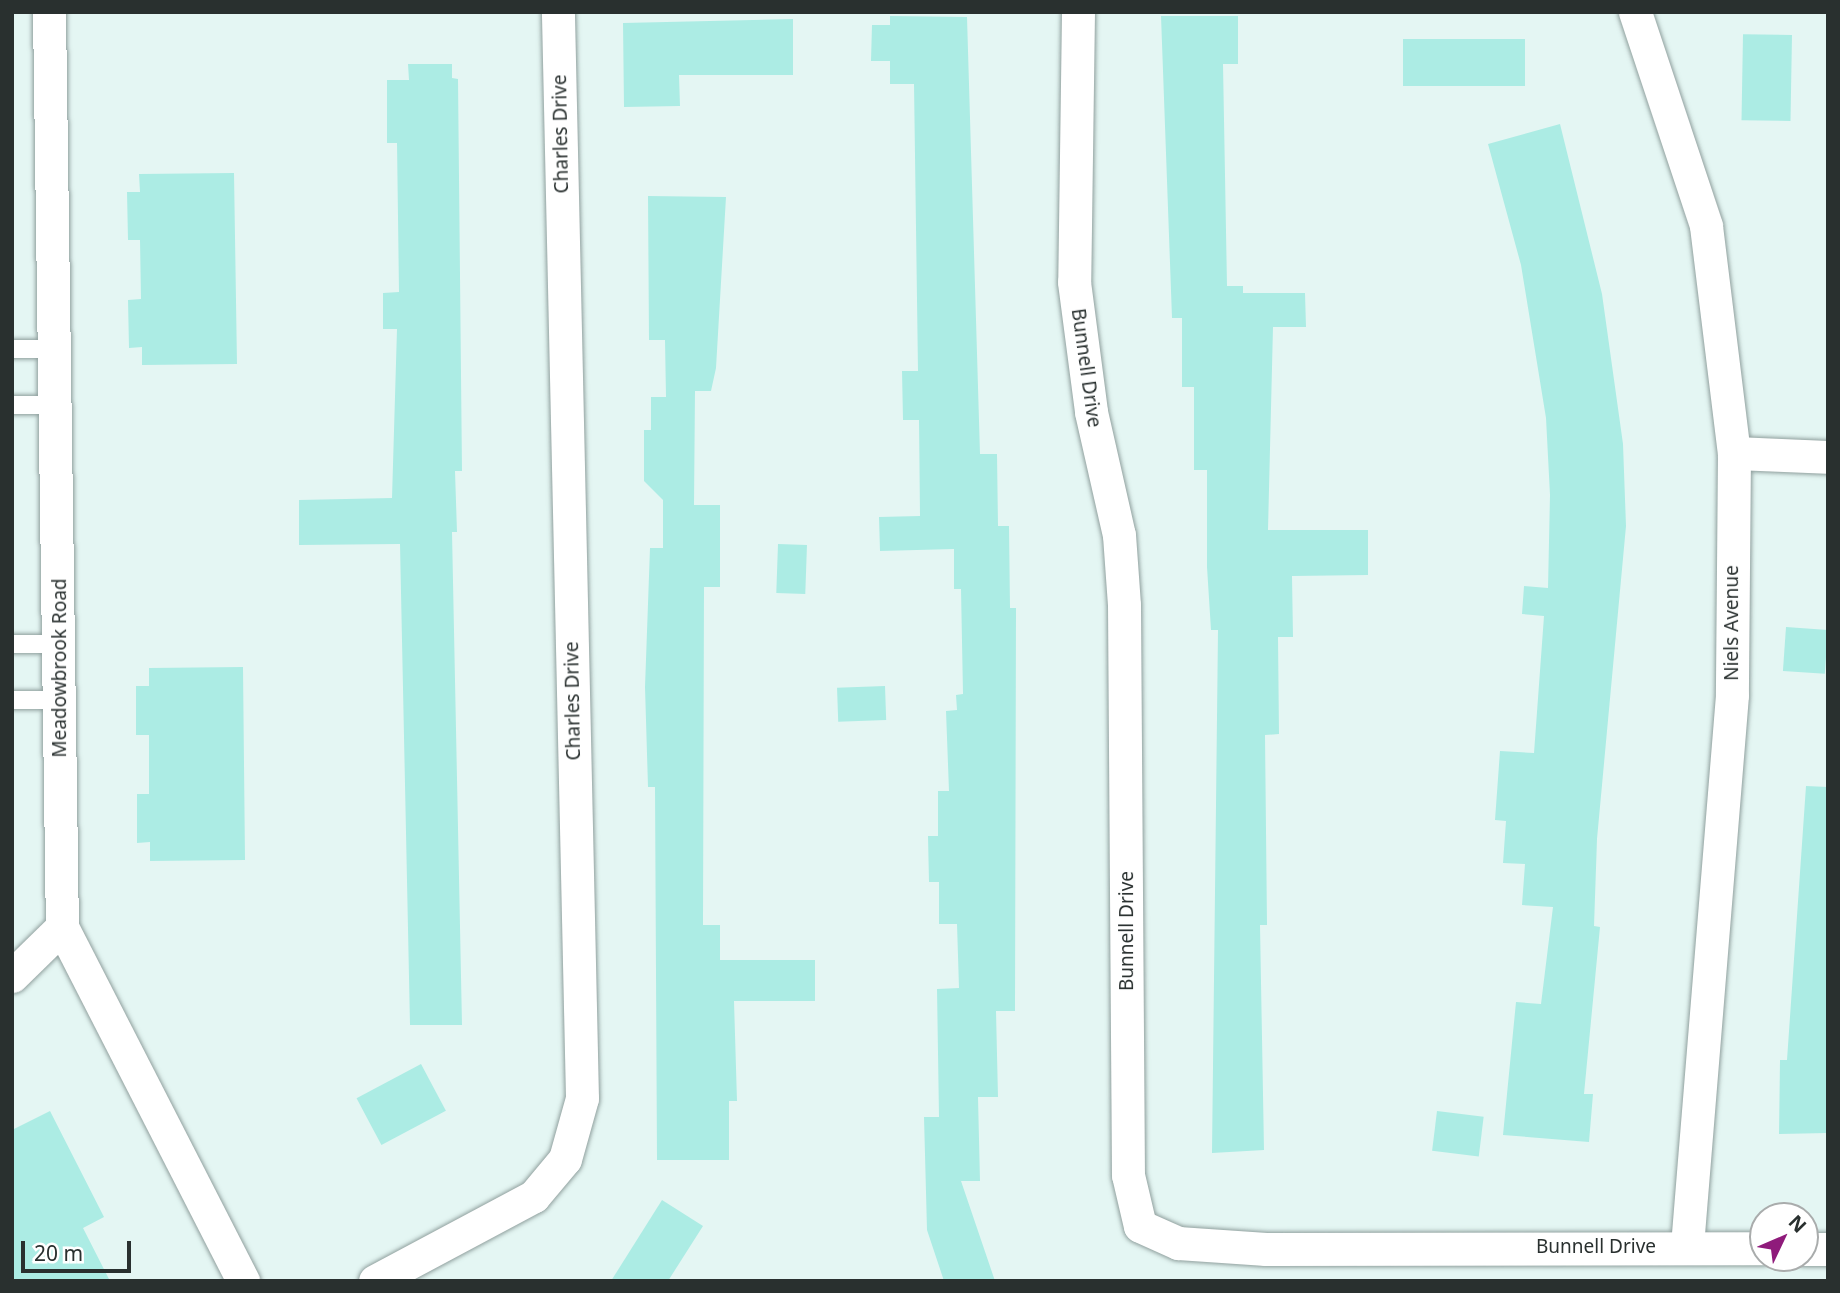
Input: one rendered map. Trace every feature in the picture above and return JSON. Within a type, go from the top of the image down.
[{"type":"street","name":"Meadowbrook Road","points":[[49,12],[61,643],[62,927],[243,1281]]},
{"type":"street","name":"Charles Drive","points":[[375,1281],[534,1196],[565,1159],[582,1098],[558,12]]},
{"type":"street","name":"Bunnell Drive","points":[[1078,12],[1074,282],[1123,591],[1128,1175],[1139,1226],[1178,1243],[1266,1249],[1749,1248]]},
{"type":"street","name":"Niels Avenue","points":[[1635,12],[1706,226],[1734,453],[1732,695],[1687,1246]]},
{"type":"street","points":[[1734,453],[1828,457]]},
{"type":"street","points":[[12,976],[62,927]]},
{"type":"lane","points":[[12,349],[55,349]]},
{"type":"lane","points":[[12,405],[56,405]]},
{"type":"lane","points":[[12,644],[61,643]]},
{"type":"lane","points":[[12,700],[60,699]]},
{"type":"building","points":[[890,16],[967,17],[980,454],[997,454],[998,526],[1009,526],[1010,608],[1016,608],[1015,1011],[996,1011],[998,1097],[978,1097],[980,1181],[961,1181],[995,1281],[944,1281],[927,1230],[924,1117],[939,1117],[937,989],[959,988],[957,924],[939,924],[939,882],[929,882],[928,836],[938,836],[938,791],[949,791],[946,711],[957,710],[956,695],[963,694],[961,589],[954,589],[954,549],[880,551],[879,517],[920,516],[919,420],[903,420],[902,371],[918,371],[914,84],[890,84],[890,61],[871,61],[872,25],[890,25]]},
{"type":"building","points":[[1161,16],[1238,16],[1238,64],[1223,64],[1227,286],[1243,286],[1243,293],[1305,293],[1306,327],[1273,327],[1268,530],[1368,530],[1368,575],[1292,576],[1293,637],[1278,637],[1279,734],[1265,735],[1267,925],[1260,925],[1264,1150],[1212,1153],[1218,630],[1211,630],[1207,567],[1207,470],[1194,470],[1194,387],[1182,387],[1182,318],[1172,318]]},
{"type":"building","points":[[793,19],[793,75],[679,75],[680,106],[624,107],[623,23]]},
{"type":"building","points":[[1743,34],[1792,35],[1790,121],[1742,120]]},
{"type":"building","points":[[1403,39],[1525,39],[1525,86],[1403,86]]},
{"type":"building","points":[[408,64],[452,64],[452,78],[458,79],[462,471],[455,471],[457,532],[452,532],[462,1025],[410,1025],[400,544],[299,545],[299,500],[392,498],[397,329],[383,329],[383,293],[399,292],[397,143],[387,143],[387,80],[409,80]]},
{"type":"building","points":[[1560,124],[1602,294],[1623,444],[1626,526],[1597,839],[1594,926],[1600,927],[1584,1094],[1593,1094],[1589,1142],[1503,1135],[1516,1002],[1541,1004],[1553,907],[1522,905],[1525,864],[1503,863],[1506,821],[1495,820],[1500,751],[1534,753],[1544,616],[1522,614],[1524,586],[1548,588],[1550,495],[1546,418],[1521,265],[1488,144]]},
{"type":"building","points":[[234,173],[237,364],[142,365],[142,347],[129,348],[128,300],[141,299],[140,240],[128,240],[127,192],[140,192],[139,174]]},
{"type":"building","points":[[648,196],[726,197],[716,368],[711,391],[695,391],[694,505],[720,505],[720,587],[704,587],[703,925],[720,925],[720,960],[815,960],[815,1001],[734,1001],[737,1101],[729,1101],[729,1160],[657,1160],[655,787],[648,787],[645,687],[650,548],[663,548],[663,500],[644,481],[644,430],[651,430],[651,397],[666,397],[665,340],[649,340]]},
{"type":"building","points":[[778,544],[807,545],[805,594],[776,593]]},
{"type":"building","points":[[1786,627],[1828,630],[1825,674],[1783,671]]},
{"type":"building","points":[[243,667],[245,860],[150,861],[150,842],[137,843],[137,794],[149,794],[149,735],[136,735],[136,686],[149,686],[149,668]]},
{"type":"building","points":[[885,686],[886,720],[838,722],[837,688]]},
{"type":"building","points":[[1806,786],[1828,787],[1827,1133],[1779,1134],[1780,1060],[1787,1060]]},
{"type":"building","points":[[421,1064],[446,1111],[381,1145],[357,1098]]},
{"type":"building","points":[[50,1111],[104,1217],[83,1228],[110,1281],[12,1281],[12,1130]]},
{"type":"building","points":[[1437,1111],[1484,1117],[1479,1156],[1432,1151]]},
{"type":"building","points":[[662,1200],[703,1226],[668,1281],[611,1281]]}]
